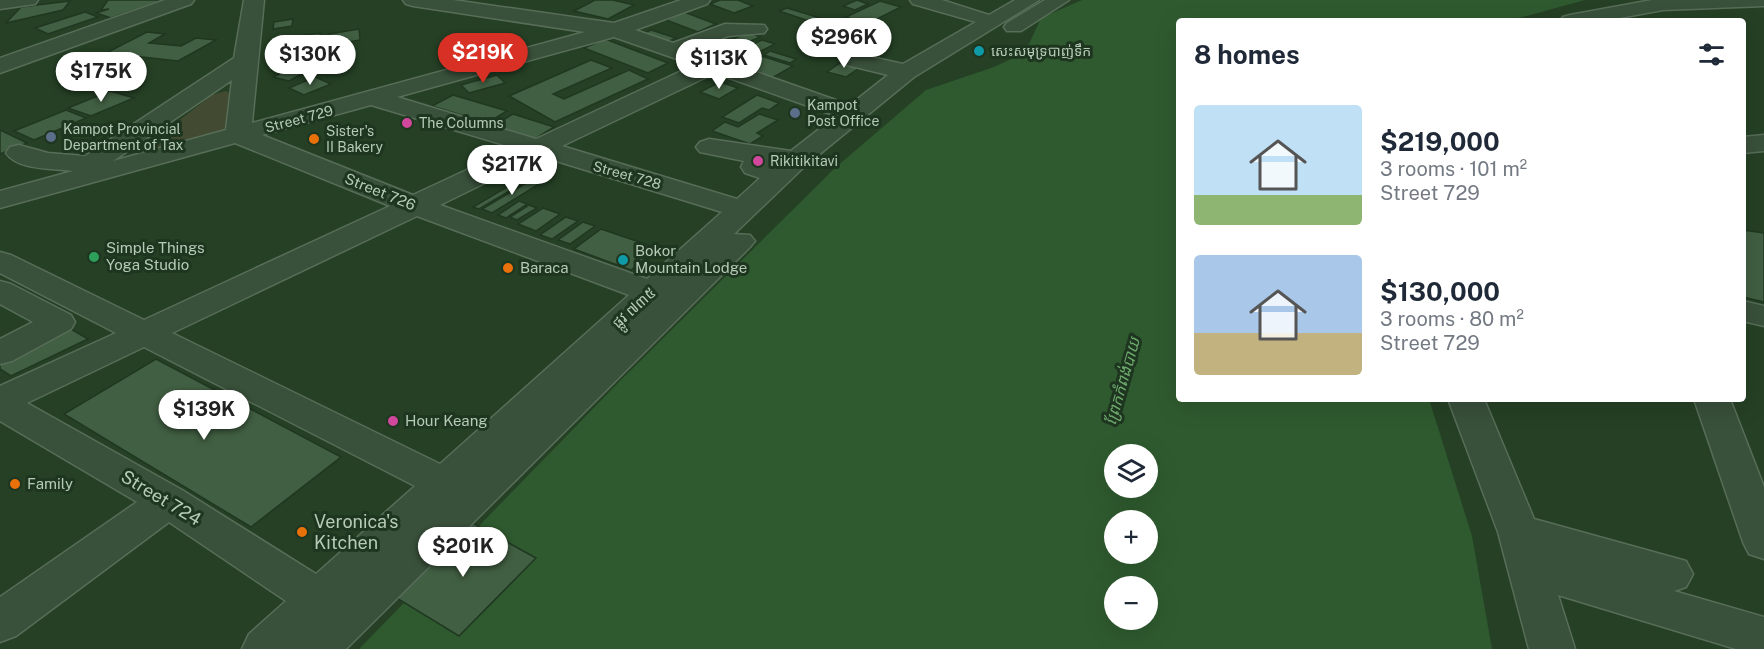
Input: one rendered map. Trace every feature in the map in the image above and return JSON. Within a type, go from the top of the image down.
[{"type":"street","points":[[0,3],[28,0]]},
{"type":"street","points":[[0,66],[184,0]]},
{"type":"street","points":[[238,135],[254,0]]},
{"type":"street","points":[[413,0],[615,30],[711,66],[854,114]]},
{"type":"street","name":"Street 729","points":[[0,200],[80,172],[238,135],[615,30],[700,0]]},
{"type":"street","points":[[920,0],[988,19]]},
{"type":"street","name":"ផ្លូវ ៧៣៥","points":[[266,649],[317,598],[742,209],[778,164],[854,114],[906,72],[988,19],[1029,0]]},
{"type":"street","points":[[315,649],[818,167],[929,79],[1059,0]]},
{"type":"street","points":[[1586,18],[1663,4],[1764,0]]},
{"type":"street","points":[[672,51],[725,30],[757,29]]},
{"type":"street","points":[[872,45],[855,60],[906,72]]},
{"type":"street","points":[[19,153],[80,172],[245,61]]},
{"type":"street","points":[[0,402],[711,66]]},
{"type":"street","name":"Street 728","points":[[374,98],[742,209]]},
{"type":"street","name":"Street 726","points":[[238,135],[416,206],[652,292]]},
{"type":"street","points":[[1746,145],[1764,143]]},
{"type":"street","points":[[709,147],[778,164]]},
{"type":"street","points":[[0,261],[443,483]]},
{"type":"street","points":[[0,291],[59,322],[0,353]]},
{"type":"street","points":[[1746,312],[1764,316]]},
{"type":"street","name":"Street 724","points":[[0,402],[168,501],[317,598]]},
{"type":"street","points":[[1468,402],[1524,550],[1552,649]]},
{"type":"street","points":[[1713,402],[1764,542]]},
{"type":"street","points":[[0,622],[168,501]]},
{"type":"street","points":[[1524,550],[1671,574]]},
{"type":"street","points":[[1524,550],[1764,637]]},
{"type":"shaded area","points":[[226,91],[233,95],[227,127],[219,132],[155,150],[149,149],[150,143],[212,95]]},
{"type":"water","name":"ព្រែកកំពង់បាយ","points":[[1082,0],[1585,0],[1519,18],[1176,18],[1176,402],[1430,402],[1472,536],[1492,649],[359,649],[621,380],[835,168],[926,90],[994,67],[1018,56],[1029,44],[1041,18]]},
{"type":"building","points":[[108,0],[164,0],[111,18],[96,13],[109,9],[101,10]]},
{"type":"building","points":[[595,0],[613,0],[634,5],[608,19],[574,11]]},
{"type":"building","points":[[720,0],[738,0],[753,6],[734,13],[710,4]]},
{"type":"building","points":[[857,0],[868,4],[855,10],[843,6]]},
{"type":"building","points":[[70,1],[63,10],[6,23],[21,7]]},
{"type":"building","points":[[880,1],[901,7],[867,24],[846,17]]},
{"type":"building","points":[[787,8],[820,18],[812,22],[779,11]]},
{"type":"building","points":[[85,12],[98,17],[48,34],[35,28]]},
{"type":"building","points":[[684,12],[716,24],[698,32],[666,20]]},
{"type":"building","points":[[293,19],[292,26],[273,29],[274,22]]},
{"type":"building","points":[[850,22],[865,28],[856,32],[841,27]]},
{"type":"building","points":[[823,26],[848,34],[837,40],[827,37],[817,43],[801,38]]},
{"type":"building","points":[[359,29],[360,40],[330,45],[329,34]]},
{"type":"building","points":[[651,30],[676,38],[667,42],[643,34]]},
{"type":"building","points":[[147,32],[165,34],[149,43],[181,46],[196,38],[216,40],[178,61],[106,53]]},
{"type":"building","points":[[749,32],[760,37],[737,47],[726,42]]},
{"type":"building","points":[[320,33],[320,46],[274,53],[275,39]]},
{"type":"building","points":[[605,39],[668,63],[648,73],[584,48]]},
{"type":"building","points":[[709,39],[737,49],[717,58],[689,48]]},
{"type":"building","points":[[762,40],[775,44],[757,53],[744,48]]},
{"type":"building","points":[[337,46],[337,55],[296,62],[296,52]]},
{"type":"building","points":[[770,51],[796,59],[790,63],[764,55]]},
{"type":"building","points":[[758,55],[793,66],[772,78],[737,66]]},
{"type":"building","points":[[591,60],[612,68],[553,94],[564,99],[629,70],[648,79],[555,122],[509,96]]},
{"type":"building","points":[[843,61],[862,66],[846,77],[827,72]]},
{"type":"building","points":[[292,68],[307,71],[289,81],[273,77]]},
{"type":"building","points":[[497,75],[505,83],[469,93],[461,85]]},
{"type":"building","points":[[315,77],[331,84],[304,95],[289,88]]},
{"type":"building","points":[[720,82],[738,88],[719,99],[700,92]]},
{"type":"building","points":[[110,91],[134,98],[91,116],[68,108]]},
{"type":"building","points":[[453,95],[507,111],[487,123],[432,106]]},
{"type":"building","points":[[757,95],[779,103],[769,110],[762,108],[739,123],[722,117]]},
{"type":"building","points":[[66,110],[86,118],[34,140],[14,131]]},
{"type":"building","points":[[513,114],[554,127],[535,139],[493,126]]},
{"type":"building","points":[[759,114],[778,120],[757,133],[763,136],[750,144],[712,131],[725,122],[738,127]]},
{"type":"building","points":[[0,130],[27,143],[0,154]]},
{"type":"building","points":[[528,175],[533,177],[479,209],[473,207]]},
{"type":"building","points":[[535,178],[544,181],[492,213],[482,209]]},
{"type":"building","points":[[519,201],[527,204],[506,218],[498,215]]},
{"type":"building","points":[[529,205],[537,208],[517,220],[510,217]]},
{"type":"building","points":[[543,208],[560,214],[536,231],[518,224]]},
{"type":"building","points":[[566,217],[578,221],[552,239],[540,235]]},
{"type":"building","points":[[583,222],[595,226],[570,244],[558,240]]},
{"type":"building","name":"Bokor Mountain Lodge","points":[[601,229],[657,248],[631,270],[574,249]]},
{"type":"building","points":[[1746,230],[1764,233],[1764,302],[1746,298]]},
{"type":"building","points":[[59,322],[88,339],[11,376],[0,369],[0,353]]},
{"type":"building","points":[[156,359],[341,457],[251,527],[64,414]]},
{"type":"building","points":[[469,521],[536,558],[459,636],[390,594]]},
{"type":"place","name":"សេះសមុទ្របាញ់ទឹក","points":[[979,51]]},
{"type":"place","name":"Kampot Post Office","points":[[795,113]]},
{"type":"place","name":"The Columns","points":[[407,123]]},
{"type":"place","name":"Kampot Provincial Department of Tax","points":[[51,137]]},
{"type":"place","name":"Sister's II Bakery","points":[[314,139]]},
{"type":"place","name":"Rikitikitavi","points":[[758,161]]},
{"type":"place","name":"Simple Things Yoga Studio","points":[[94,257]]},
{"type":"place","name":"Bokor Mountain Lodge","points":[[623,260]]},
{"type":"place","name":"Baraca","points":[[508,268]]},
{"type":"place","name":"Hour Keang","points":[[393,421]]},
{"type":"place","name":"Family","points":[[15,484]]},
{"type":"place","name":"Veronica's Kitchen","points":[[302,532]]}]
